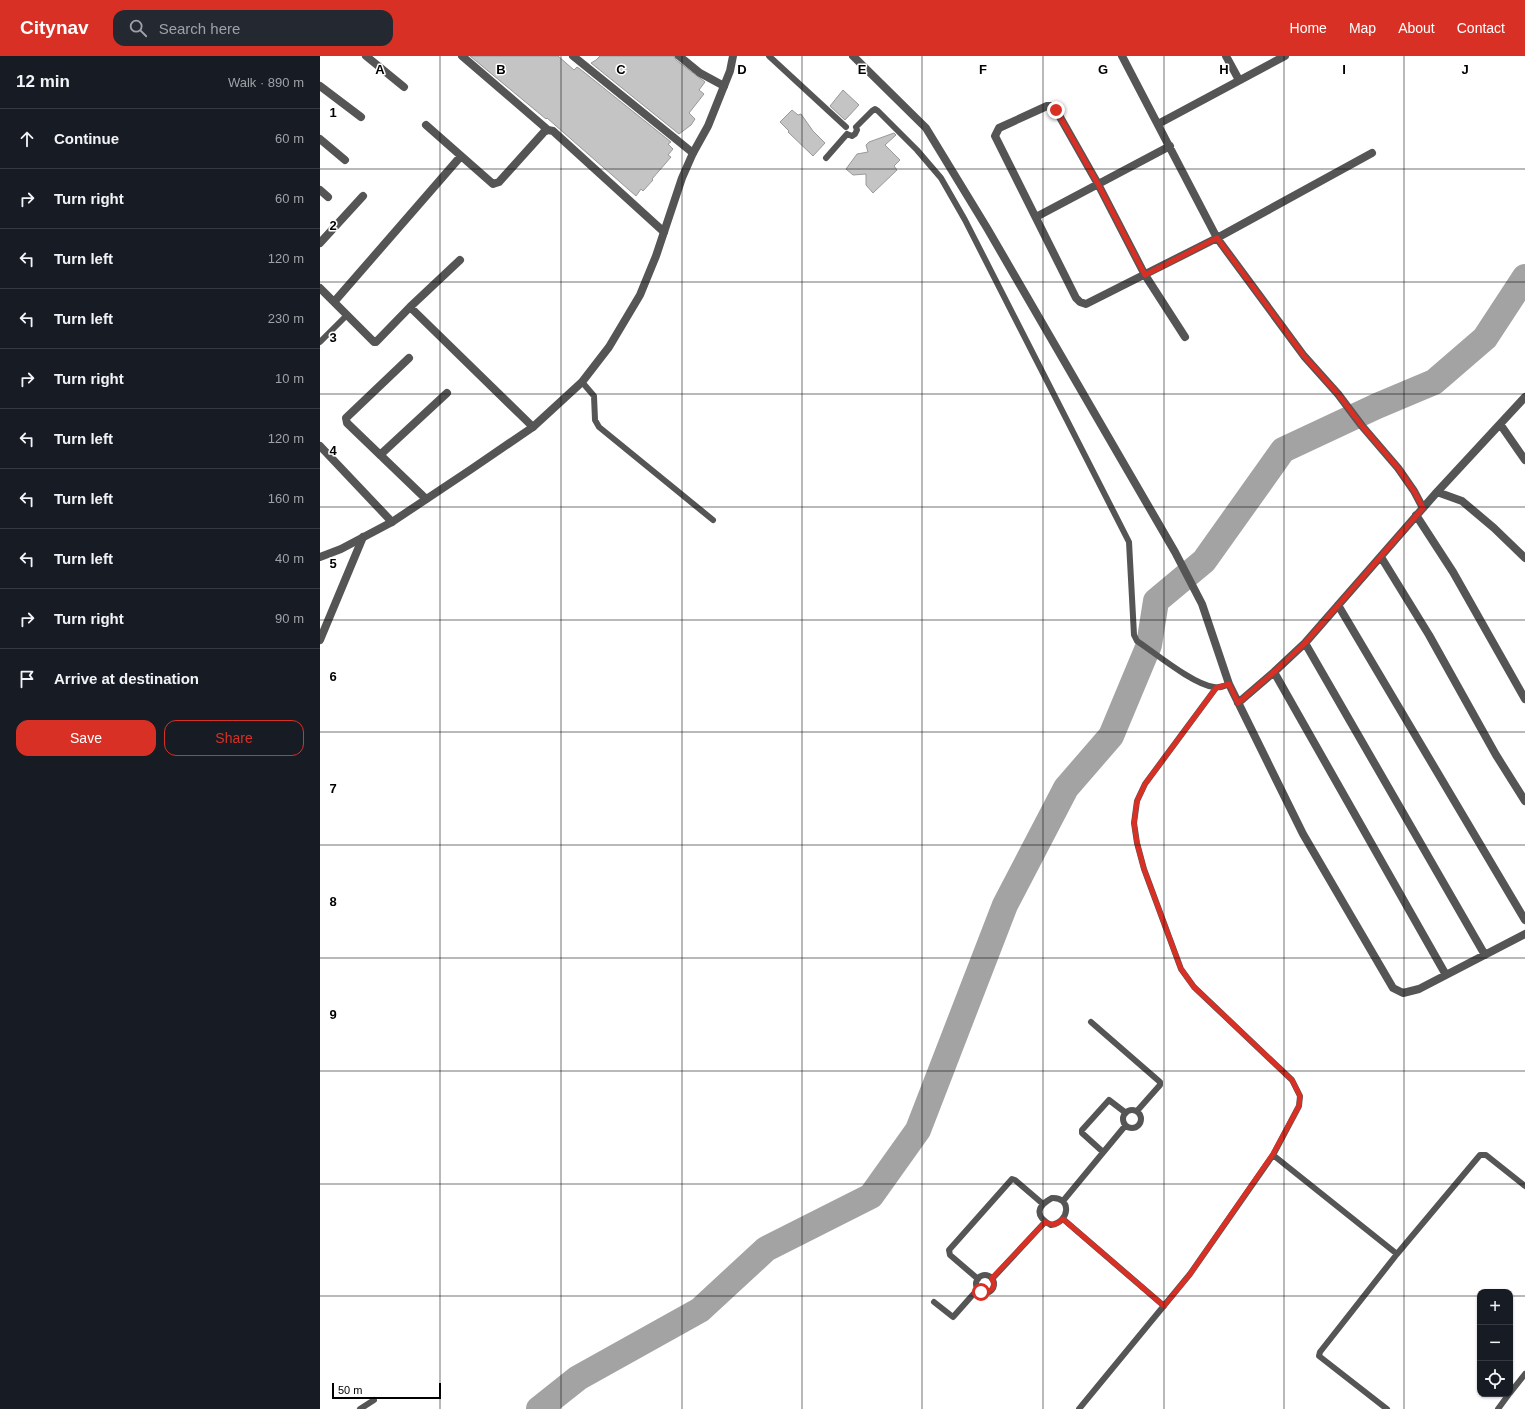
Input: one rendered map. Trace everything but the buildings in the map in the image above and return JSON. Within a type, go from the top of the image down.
[{"type":"street","points":[[366,56],[404,87]]},
{"type":"street","points":[[462,56],[548,130],[554,131],[664,232]]},
{"type":"street","points":[[573,56],[693,153]]},
{"type":"street","points":[[679,56],[700,73],[724,86]]},
{"type":"street","points":[[320,557],[341,549],[392,522],[533,427],[582,382],[609,347],[640,295],[656,256],[682,178],[693,153],[708,126],[730,71],[734,56]]},
{"type":"street","points":[[853,56],[926,128],[987,228],[1175,552],[1202,604],[1229,684],[1303,834],[1394,988],[1403,993],[1419,989],[1525,934]]},
{"type":"street","points":[[1122,56],[1217,238],[1304,356],[1338,394],[1362,426],[1398,468],[1414,491],[1423,508]]},
{"type":"street","points":[[1226,56],[1239,80]]},
{"type":"street","points":[[1158,124],[1285,56]]},
{"type":"street","points":[[320,86],[361,117]]},
{"type":"street","points":[[1185,337],[1145,275],[1098,184],[1056,110],[1052,106],[1047,106],[999,128],[995,136],[1076,298],[1080,302],[1086,304],[1145,275],[1217,238],[1372,153]]},
{"type":"street","points":[[426,125],[494,184],[496,184],[544,132],[548,130]]},
{"type":"street","points":[[320,139],[345,160]]},
{"type":"street","points":[[1036,217],[1170,146]]},
{"type":"street","points":[[334,302],[461,156]]},
{"type":"street","points":[[320,190],[328,197]]},
{"type":"street","points":[[320,243],[363,196]]},
{"type":"street","points":[[320,288],[375,343],[410,307],[460,260]]},
{"type":"street","points":[[410,307],[533,427]]},
{"type":"street","points":[[409,358],[346,418],[347,423],[426,499]]},
{"type":"street","points":[[380,456],[447,393]]},
{"type":"street","points":[[1238,703],[1305,643],[1416,515],[1525,397]]},
{"type":"street","points":[[1500,424],[1525,460]]},
{"type":"street","points":[[320,446],[392,522]]},
{"type":"street","points":[[1437,492],[1462,501],[1494,528],[1525,558]]},
{"type":"street","points":[[1416,515],[1453,572],[1525,699]]},
{"type":"street","points":[[320,640],[363,537]]},
{"type":"street","points":[[1381,556],[1429,635],[1496,755],[1525,801]]},
{"type":"street","points":[[1338,605],[1525,920]]},
{"type":"street","points":[[1305,643],[1485,955]]},
{"type":"street","points":[[1274,672],[1446,975]]},
{"type":"lane","points":[[769,56],[852,136],[857,130],[856,126],[872,110],[875,109],[878,111],[917,150],[941,178],[965,220],[1129,542],[1134,635],[1137,641],[1191,678],[1206,686],[1216,688],[1229,684]]},
{"type":"lane","points":[[826,158],[850,124],[856,126]]},
{"type":"lane","points":[[320,342],[346,315]]},
{"type":"lane","points":[[582,382],[594,396],[595,420],[599,427],[713,520]]},
{"type":"lane","points":[[1078,1409],[1190,1274],[1273,1154],[1299,1106],[1300,1096],[1292,1080],[1194,987],[1181,969],[1144,869],[1137,843],[1134,823],[1137,801],[1145,784],[1216,688]]},
{"type":"lane","points":[[1091,1022],[1160,1082],[1160,1086],[1137,1111]]},
{"type":"lane","points":[[1103,1152],[1082,1133],[1082,1130],[1109,1100],[1126,1113]]},
{"type":"lane","points":[[1131,1109],[1134,1109],[1141,1117],[1138,1125],[1134,1128],[1125,1126],[1122,1119],[1126,1113],[1131,1109]]},
{"type":"lane","points":[[1063,1201],[1125,1126]]},
{"type":"lane","points":[[1273,1154],[1397,1254]]},
{"type":"lane","points":[[1387,1409],[1324,1361],[1319,1356],[1320,1352],[1397,1254],[1480,1155],[1486,1154],[1525,1186]]},
{"type":"lane","points":[[978,1279],[950,1255],[949,1250],[1012,1179],[1042,1204]]},
{"type":"lane","points":[[1052,1198],[1057,1198],[1063,1201],[1066,1207],[1066,1212],[1063,1219],[1058,1224],[1051,1225],[1045,1222],[1040,1215],[1042,1204],[1052,1198]]},
{"type":"lane","points":[[1063,1219],[1164,1306]]},
{"type":"lane","points":[[992,1278],[1045,1222]]},
{"type":"lane","points":[[985,1274],[988,1275],[992,1278],[994,1285],[992,1289],[984,1293],[978,1290],[976,1286],[978,1279],[985,1274]]},
{"type":"lane","points":[[934,1302],[953,1317],[978,1290]]},
{"type":"lane","points":[[1513,1390],[1525,1374]]},
{"type":"lane","points":[[1498,1409],[1508,1397]]},
{"type":"lane","points":[[360,1409],[374,1400]]},
{"type":"waterway","points":[[539,1409],[578,1378],[700,1310],[766,1249],[871,1196],[918,1130],[1005,905],[1066,788],[1111,736],[1149,645],[1156,601],[1204,561],[1283,450],[1377,406],[1434,382],[1485,338],[1525,277]]},
{"type":"route","points":[[981,1292],[988,1292],[992,1289],[994,1285],[992,1278],[1045,1222],[1051,1225],[1058,1224],[1063,1219],[1164,1306],[1190,1274],[1273,1154],[1299,1106],[1300,1096],[1297,1088],[1292,1080],[1194,987],[1181,969],[1144,869],[1137,843],[1134,823],[1137,801],[1145,784],[1216,688],[1229,684],[1238,703],[1274,672],[1305,643],[1423,508],[1414,491],[1398,468],[1362,426],[1338,394],[1304,356],[1217,238],[1145,275],[1098,184],[1056,110]]}]
